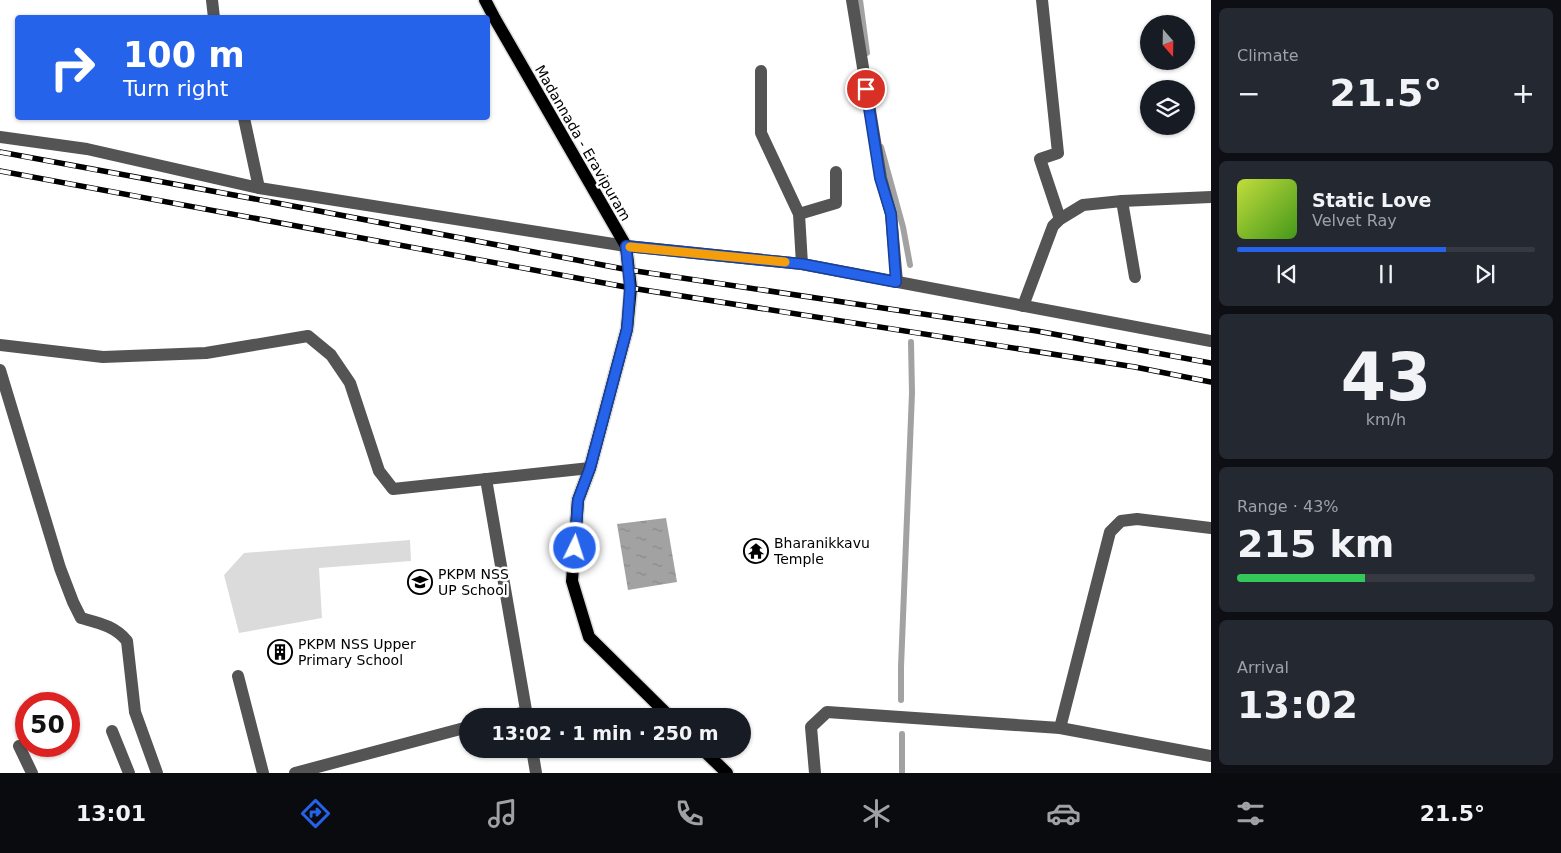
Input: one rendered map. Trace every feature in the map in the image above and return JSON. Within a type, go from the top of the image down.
[{"type":"main road","name":"Madannada - Eravipuram","points":[[485,0],[490,15]]},
{"type":"main road","name":"Madannada - Eravipuram","points":[[491,20],[626,246],[630,288],[627,329],[590,468],[578,500],[572,581],[589,637],[661,708]]},
{"type":"main road","points":[[711,758],[727,773]]},
{"type":"street","points":[[212,0],[214,15]]},
{"type":"street","points":[[852,0],[880,178],[891,214],[896,282]]},
{"type":"street","points":[[1042,0],[1058,153],[1040,160],[1060,219]]},
{"type":"street","points":[[760,71],[761,133],[799,214],[802,264]]},
{"type":"street","points":[[244,120],[258,188]]},
{"type":"street","points":[[0,137],[87,150],[258,188],[626,246],[802,264],[1211,341]]},
{"type":"street","points":[[799,214],[836,203],[836,172]]},
{"type":"street","points":[[1024,306],[1054,226],[1060,219],[1083,206],[1211,197]]},
{"type":"street","points":[[1122,202],[1135,277]]},
{"type":"street","points":[[0,345],[103,357],[206,353],[308,336],[331,355],[350,383],[379,471],[393,488],[590,468]]},
{"type":"street","points":[[0,370],[60,568],[73,602],[81,618],[108,626],[121,633],[127,641],[136,712],[157,773]]},
{"type":"street","points":[[486,479],[525,708]]},
{"type":"street","points":[[1060,728],[1110,532],[1121,521],[1136,519],[1211,528]]},
{"type":"street","points":[[238,676],[263,773]]},
{"type":"street","points":[[815,773],[811,728],[827,712],[1060,728],[1211,756]]},
{"type":"street","points":[[296,773],[459,729]]},
{"type":"street","points":[[112,731],[129,773]]},
{"type":"street","points":[[25,757],[32,773]]},
{"type":"street","points":[[534,758],[536,773]]},
{"type":"shaded area","points":[[410,540],[411,561],[319,568],[322,618],[239,633],[224,575],[244,553]]},
{"type":"water","points":[[666,518],[677,582],[628,590],[617,524]]},
{"type":"waterway","points":[[860,0],[867,53]]},
{"type":"waterway","points":[[881,147],[903,227],[910,265]]},
{"type":"waterway","points":[[901,700],[912,393],[911,342]]},
{"type":"waterway","points":[[902,734],[902,773]]},
{"type":"railway","points":[[0,152],[629,270],[1037,331],[1211,363]]},
{"type":"railway","points":[[0,171],[631,288],[1135,367],[1211,382]]},
{"type":"slow traffic","points":[[630,247],[785,262]]},
{"type":"place","name":"Bharanikkavu Temple","points":[[756,551]]},
{"type":"place","name":"PKPM NSS UP School","points":[[420,582]]},
{"type":"place","name":"PKPM NSS Upper Primary School","points":[[280,652]]},
{"type":"route","points":[[575,548],[578,500],[590,468],[627,329],[630,270],[626,246],[802,264],[896,282],[891,214],[880,178],[866,89]]}]
